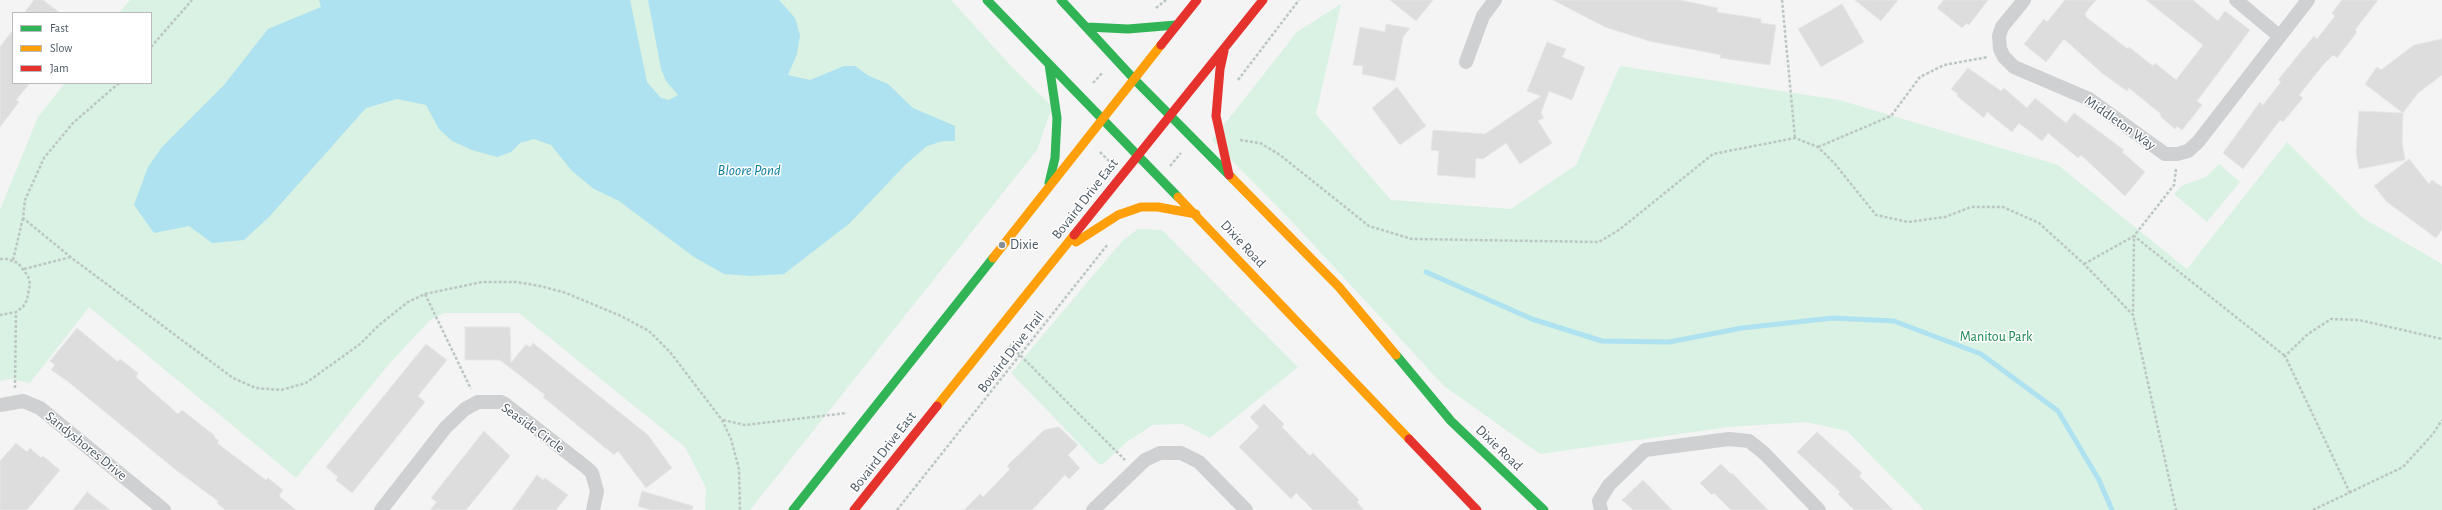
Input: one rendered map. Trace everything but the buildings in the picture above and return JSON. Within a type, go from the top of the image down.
[{"type":"main road","name":"Dixie Road","points":[[987,0],[1081,96],[1159,179],[1196,214],[1477,510]]},
{"type":"main road","name":"Dixie Road","points":[[1061,0],[1134,79],[1194,138],[1339,287],[1451,421],[1544,510]]},
{"type":"main road","points":[[793,510],[1197,0]]},
{"type":"main road","name":"Bovaird Drive East","points":[[854,510],[997,333],[1122,174],[1264,0]]},
{"type":"main road","points":[[1086,26],[1128,29],[1176,25]]},
{"type":"main road","points":[[1225,47],[1220,69],[1216,116],[1229,175]]},
{"type":"main road","points":[[1048,187],[1055,158],[1057,118],[1049,64]]},
{"type":"main road","points":[[1062,251],[1118,215],[1141,207],[1158,207],[1196,214]]},
{"type":"street","points":[[1466,62],[1483,16],[1495,0]]},
{"type":"street","points":[[2000,49],[1999,36],[2002,27],[2024,0]]},
{"type":"street","points":[[2236,0],[2279,36]]},
{"type":"street","points":[[2177,154],[2188,151],[2198,142],[2308,0]]},
{"type":"street","name":"Middleton Way","points":[[2000,49],[2004,57],[2014,67],[2089,99],[2157,149],[2165,154],[2177,154]]},
{"type":"street","name":"Sandyshores Drive","points":[[0,405],[14,401],[30,403],[40,408],[161,509]]},
{"type":"street","points":[[381,510],[446,427],[465,409],[478,402]]},
{"type":"street","name":"Seaside Circle","points":[[478,402],[501,402],[505,404],[587,468],[592,473],[597,491],[592,510]]},
{"type":"street","points":[[1601,510],[1599,501],[1609,485],[1645,450],[1729,439],[1749,441],[1764,453],[1819,510]]},
{"type":"street","points":[[1094,510],[1145,460],[1160,452],[1181,452],[1199,462],[1246,510]]},
{"type":"path","points":[[152,46],[192,0]]},
{"type":"path","points":[[1234,86],[1298,0]]},
{"type":"path","points":[[1782,0],[1795,138]]},
{"type":"path","points":[[1818,147],[1891,116],[1920,77],[1944,65],[1986,58],[2000,49]]},
{"type":"path","points":[[1081,96],[1115,58]]},
{"type":"path","points":[[13,260],[23,218],[26,195],[44,158],[73,123],[118,84]]},
{"type":"path","points":[[1087,138],[1122,174]]},
{"type":"path","points":[[1159,179],[1194,138]]},
{"type":"path","points":[[1240,140],[1260,143],[1280,155],[1369,226],[1412,239],[1599,242],[1619,230],[1713,154],[1795,138],[1818,147],[1835,164],[1876,215],[1908,222],[1945,217],[1971,207],[2003,207],[2039,223],[2084,264],[2133,315]]},
{"type":"path","points":[[2084,264],[2134,236],[2174,185],[2177,154]]},
{"type":"path","points":[[23,218],[71,257],[233,378],[256,388],[281,390],[306,383],[360,344],[379,324],[408,302],[425,294],[482,282],[516,282],[566,293],[614,313],[649,331],[670,352],[722,420],[731,439],[739,469],[740,510]]},
{"type":"path","points":[[2134,236],[2133,315],[2176,510]]},
{"type":"path","points":[[2134,236],[2285,356],[2350,494]]},
{"type":"path","name":"Bovaird Drive Trail","points":[[897,510],[1021,356],[1112,239]]},
{"type":"path","points":[[24,269],[71,257]]},
{"type":"path","points":[[0,260],[13,260],[24,269],[30,284],[28,300],[16,312],[0,315]]},
{"type":"path","points":[[425,294],[478,402]]},
{"type":"path","points":[[14,401],[16,312]]},
{"type":"path","points":[[2285,356],[2308,334],[2331,319],[2359,320],[2442,339]]},
{"type":"path","points":[[997,333],[1135,470]]},
{"type":"path","points":[[722,420],[745,425],[840,413],[853,413]]},
{"type":"path","points":[[2313,510],[2350,494],[2402,467],[2433,434],[2442,420]]},
{"type":"green space","points":[[130,0],[951,0],[1012,67],[1055,109],[1050,113],[1037,150],[750,510],[705,510],[706,488],[685,447],[519,313],[444,313],[430,320],[390,363],[296,478],[89,307],[30,383],[11,379],[0,381],[0,210],[38,117],[64,84],[152,84],[152,12],[120,12]]},
{"type":"green space","name":"Manitou Park","points":[[1341,4],[1316,114],[1391,200],[1511,209],[1576,165],[1620,66],[1839,100],[2058,165],[2187,269],[2287,142],[2363,218],[2442,264],[2442,510],[1924,510],[1847,431],[1806,422],[1728,427],[1540,454],[1444,386],[1298,228],[1212,140],[1297,32]]},
{"type":"green space","points":[[2219,164],[2240,182],[2207,222],[2174,194],[2181,186],[2206,177]]},
{"type":"green space","points":[[1138,229],[1162,230],[1298,367],[1210,438],[1183,424],[1153,425],[1128,441],[1103,464],[1099,464],[1011,373],[1123,240]]},
{"type":"water","name":"Bloore Pond","points":[[319,0],[630,0],[647,82],[661,98],[669,100],[678,95],[666,81],[661,69],[648,0],[779,0],[795,18],[800,35],[797,54],[788,75],[810,80],[844,66],[855,66],[869,76],[888,84],[913,108],[955,126],[955,141],[943,141],[927,146],[906,164],[850,223],[784,274],[751,276],[724,274],[694,257],[619,201],[594,189],[572,171],[551,145],[534,139],[520,143],[511,152],[497,157],[472,150],[452,141],[439,129],[426,105],[397,99],[366,108],[269,217],[244,240],[212,243],[189,226],[154,233],[134,205],[148,167],[162,147],[224,85],[268,29],[321,7]]},
{"type":"waterway","points":[[1426,272],[1532,319],[1602,341],[1669,342],[1742,328],[1833,318],[1894,321],[1981,354],[2058,411],[2099,480],[2112,510]]},
{"type":"traffic: fast","points":[[987,0],[1178,197]]},
{"type":"traffic: fast","points":[[1061,0],[1134,79],[1232,178]]},
{"type":"traffic: fast","points":[[1087,27],[1128,29],[1176,25]]},
{"type":"traffic: fast","points":[[1049,64],[1057,118],[1055,158],[1049,183]]},
{"type":"traffic: fast","points":[[793,510],[993,258]]},
{"type":"traffic: fast","points":[[1396,355],[1451,421],[1544,510]]},
{"type":"traffic: slow","points":[[993,258],[1161,45]]},
{"type":"traffic: slow","points":[[1232,178],[1339,287],[1396,355]]},
{"type":"traffic: slow","points":[[1178,197],[1409,439]]},
{"type":"traffic: slow","points":[[1076,242],[1118,215],[1141,207],[1158,207],[1196,214]]},
{"type":"traffic: slow","points":[[937,406],[1074,235]]},
{"type":"traffic: jam","points":[[1161,45],[1197,0]]},
{"type":"traffic: jam","points":[[1074,235],[1263,0]]},
{"type":"traffic: jam","points":[[1224,51],[1220,69],[1216,116],[1229,175]]},
{"type":"traffic: jam","points":[[854,510],[937,406]]},
{"type":"traffic: jam","points":[[1409,439],[1477,510]]},
{"type":"place","name":"Dixie","points":[[1002,245]]}]
